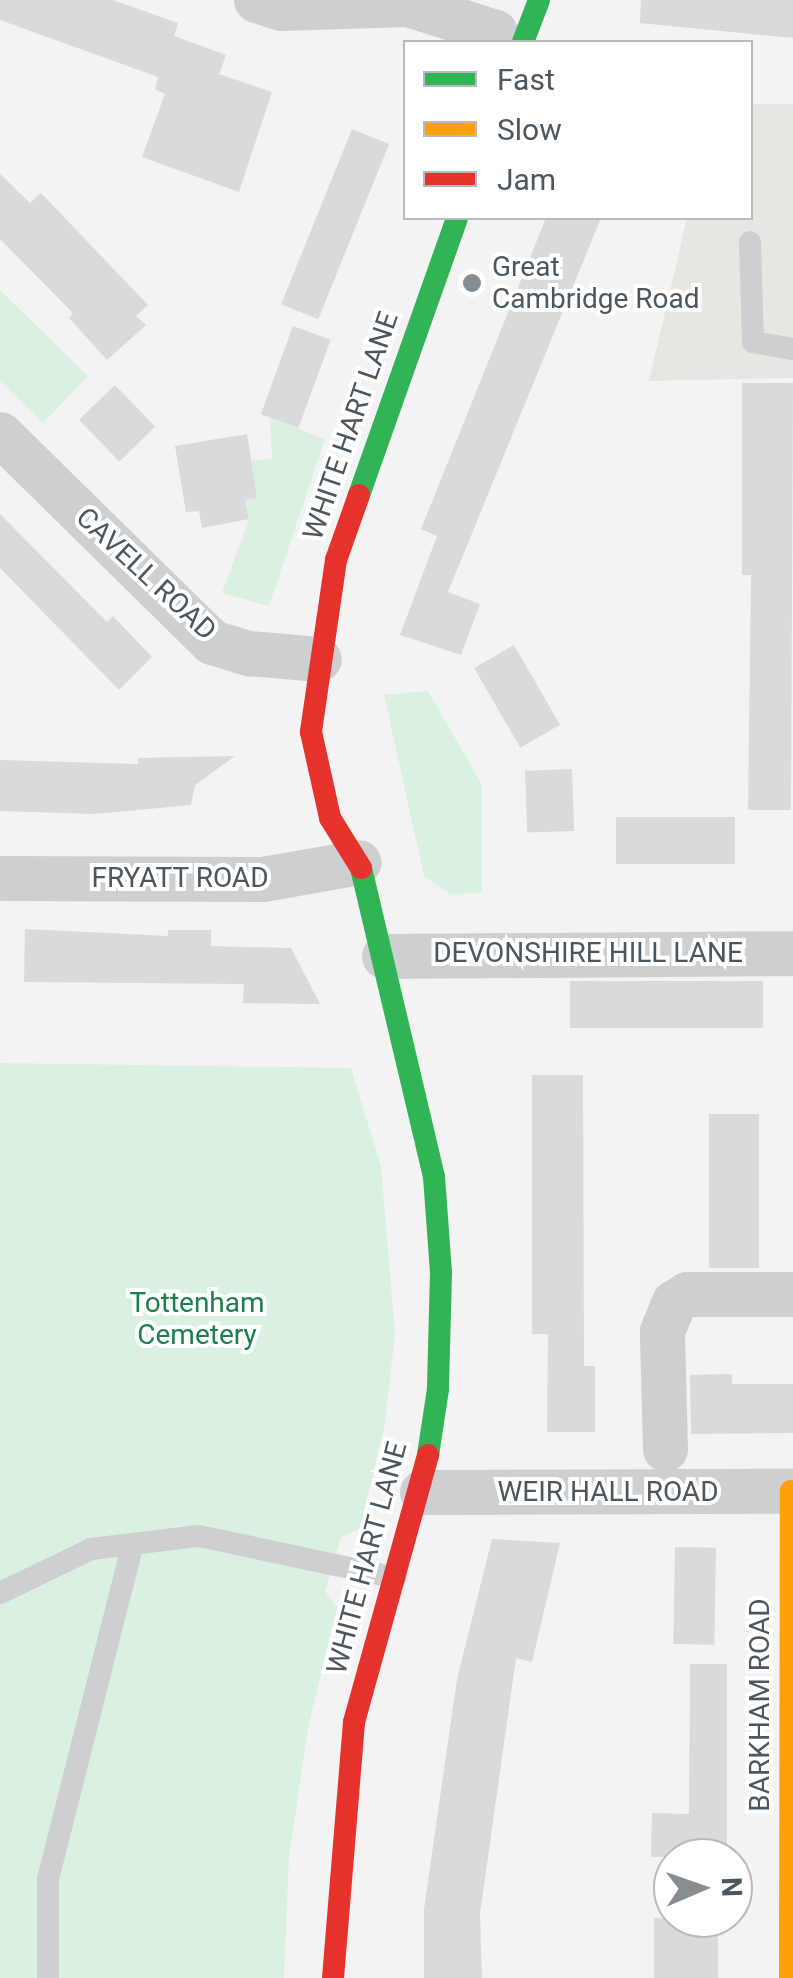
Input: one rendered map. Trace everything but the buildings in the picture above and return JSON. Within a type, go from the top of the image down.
[{"type":"street","points":[[256,0],[281,8],[408,4],[495,32],[498,40]]},
{"type":"street","points":[[523,40],[539,0]]},
{"type":"street","name":"WHITE HART LANE","points":[[333,1978],[354,1722],[422,1492],[438,1389],[442,1272],[434,1178],[361,844],[330,818],[311,732],[319,659],[344,531],[455,220]]},
{"type":"street","name":"CAVELL ROAD","points":[[0,434],[212,642],[249,653],[319,659]]},
{"type":"street","points":[[319,659],[341,710]]},
{"type":"street","name":"FRYATT ROAD","points":[[0,878],[262,879],[361,844]]},
{"type":"street","name":"DEVONSHIRE HILL LANE","points":[[384,956],[793,953]]},
{"type":"street","points":[[666,1471],[662,1331],[674,1302],[688,1294],[784,1294]]},
{"type":"street","name":"WEIR HALL ROAD","points":[[422,1492],[666,1471],[792,1491]]},
{"type":"street","name":"BARKHAM ROAD","points":[[790,1978],[792,1491]]},
{"type":"lane","points":[[750,242],[752,342],[793,350]]},
{"type":"lane","points":[[0,1593],[91,1549],[198,1536],[396,1578]]},
{"type":"lane","points":[[48,1978],[48,1878],[132,1547]]},
{"type":"shaded area","points":[[753,104],[793,104],[793,378],[649,381],[687,220],[753,220]]},
{"type":"green space","points":[[0,290],[88,376],[43,423],[0,381]]},
{"type":"green space","points":[[270,418],[325,439],[269,606],[222,593],[249,519],[245,500],[257,498],[251,461],[272,458]]},
{"type":"green space","points":[[428,691],[482,785],[482,893],[450,894],[424,876],[384,695]]},
{"type":"green space","name":"Tottenham Cemetery","points":[[0,1063],[351,1068],[381,1167],[395,1333],[385,1423],[360,1529],[341,1537],[325,1591],[337,1608],[308,1728],[289,1858],[284,1978],[0,1978]]},
{"type":"traffic: fast","points":[[524,40],[539,0]]},
{"type":"traffic: fast","points":[[359,495],[456,220]]},
{"type":"traffic: fast","points":[[361,868],[434,1177],[441,1272],[438,1389],[428,1455]]},
{"type":"traffic: slow","points":[[790,1978],[791,1491]]},
{"type":"traffic: jam","points":[[359,495],[336,560],[311,732],[330,818],[361,868]]},
{"type":"traffic: jam","points":[[333,1978],[354,1722],[428,1455]]},
{"type":"place","name":"Great Cambridge Road","points":[[472,283]]}]
